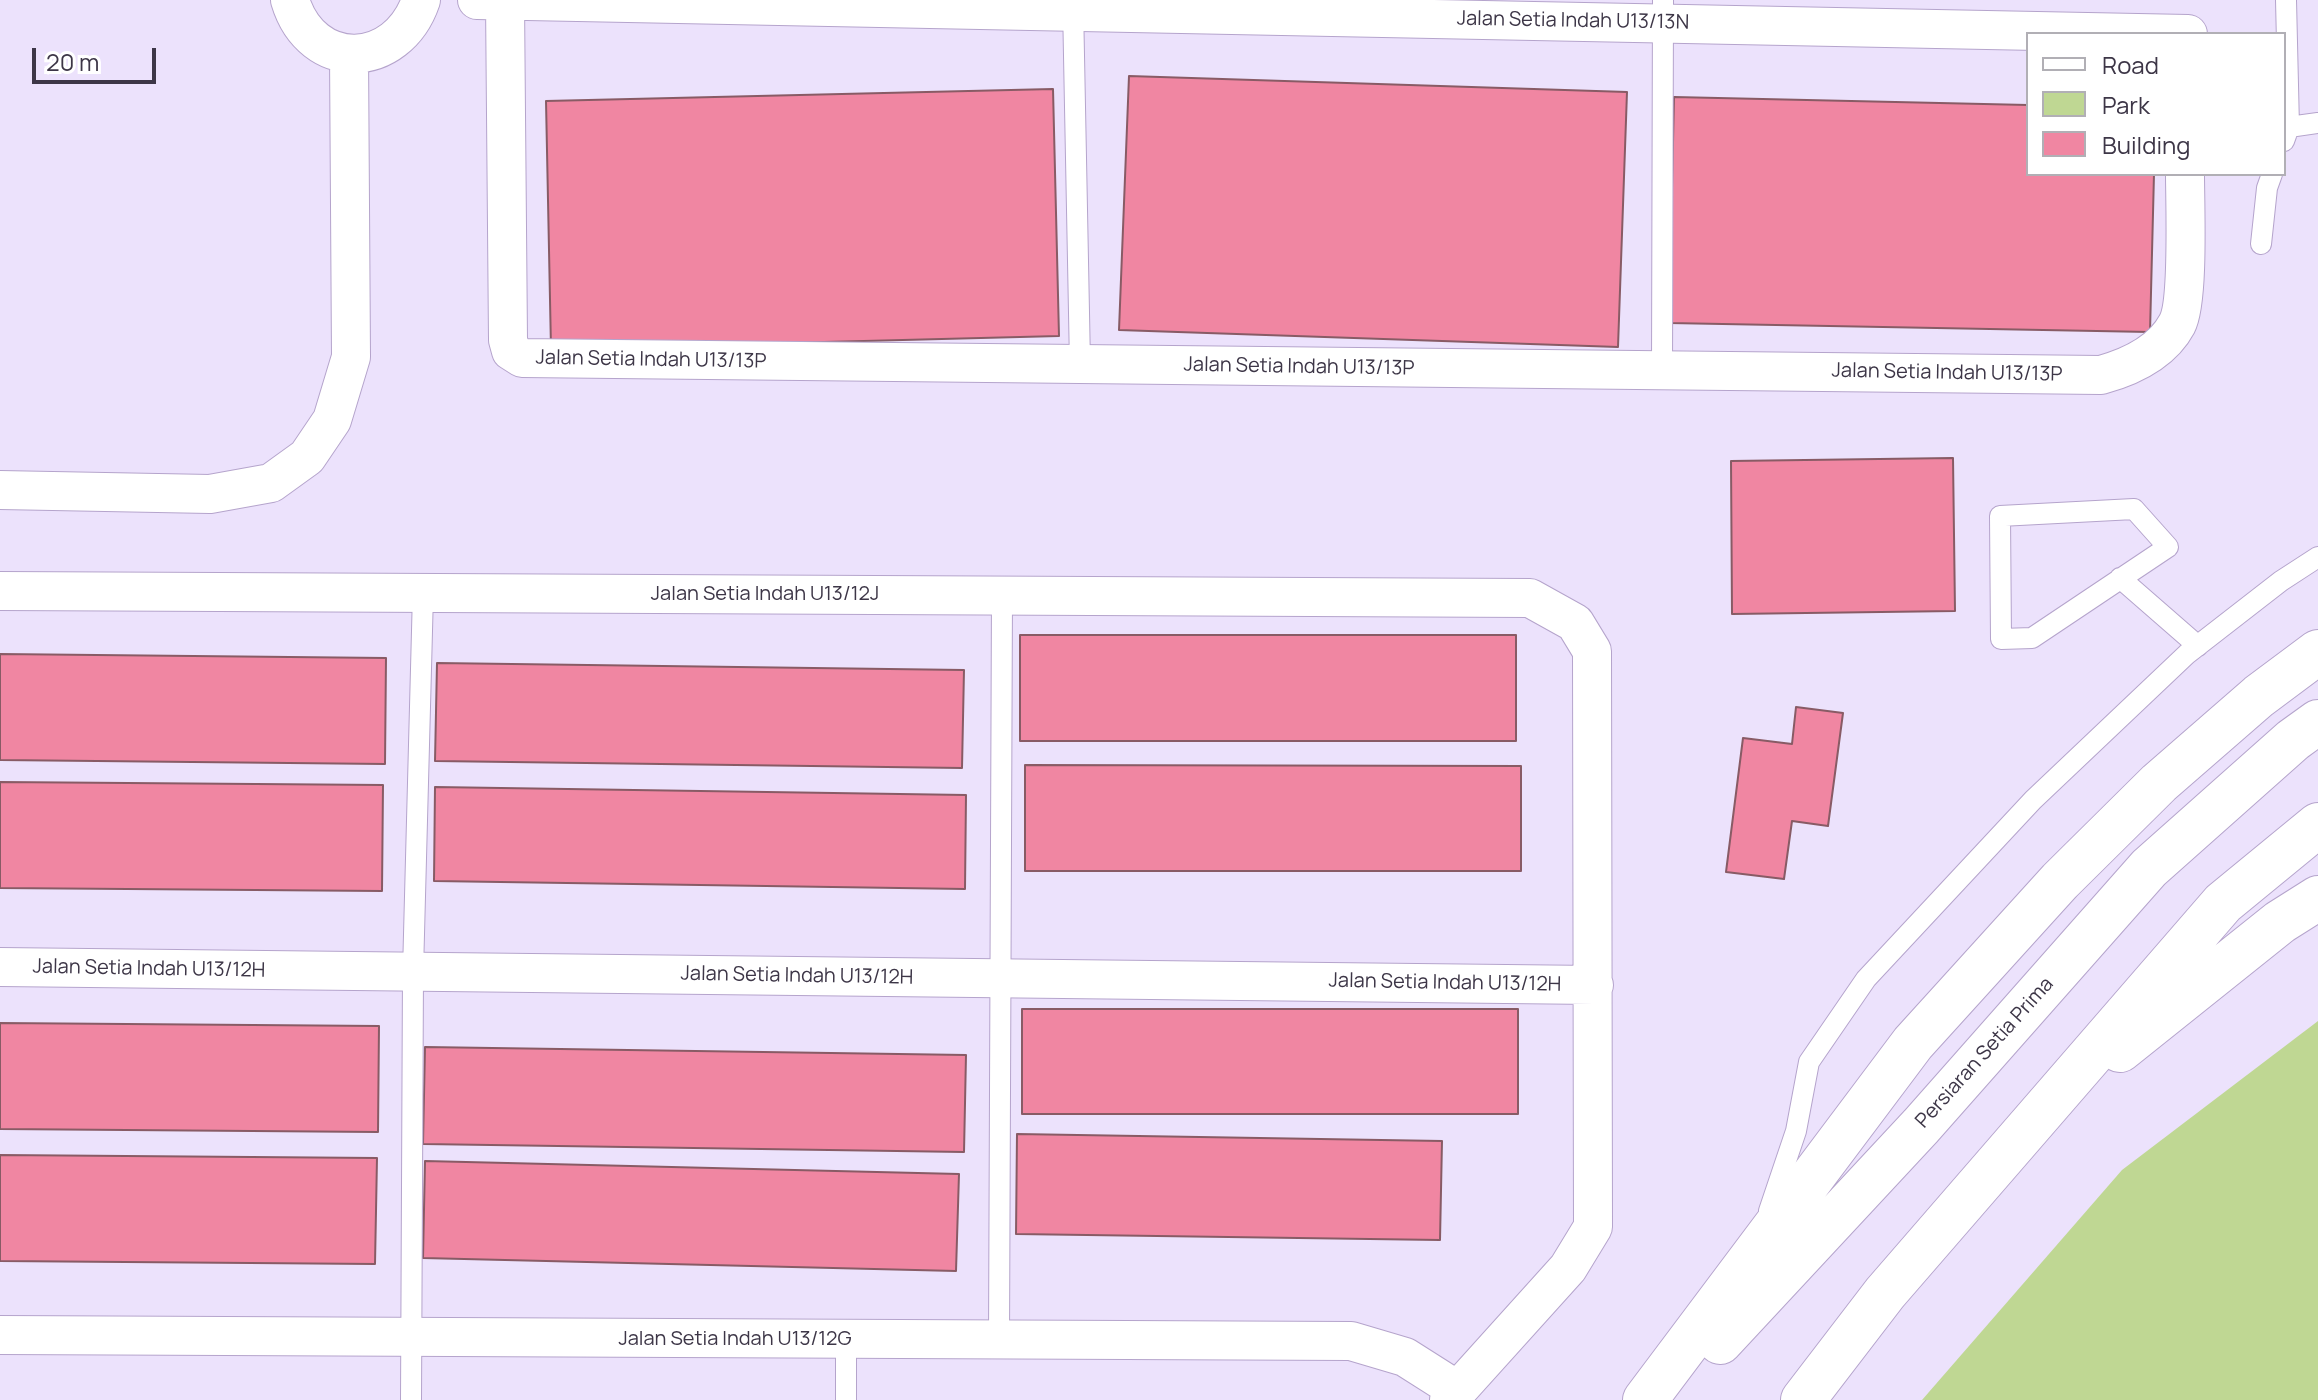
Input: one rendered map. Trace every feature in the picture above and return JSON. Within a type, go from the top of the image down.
[{"type":"street","points":[[290,0],[295,16],[307,34],[327,48],[349,54],[369,52],[387,45],[404,33],[415,18],[421,0]]},
{"type":"street","name":"Jalan Setia Indah U13/13N","points":[[477,0],[1663,12],[2140,32]]},
{"type":"street","points":[[2188,32],[2189,0]]},
{"type":"street","name":"Jalan Setia Indah U13/13P","points":[[505,1],[508,340],[511,351],[522,358],[2101,375],[2140,360],[2161,344],[2178,323],[2183,301],[2185,176]]},
{"type":"street","points":[[0,490],[210,494],[271,483],[307,457],[332,420],[351,357],[349,54]]},
{"type":"street","name":"Jalan Setia Indah U13/12J","points":[[0,591],[1530,598],[1575,623],[1592,651],[1594,985]]},
{"type":"street","points":[[1645,1400],[1913,1043],[2060,881],[2159,783],[2259,696],[2318,652]]},
{"type":"street","name":"Persiaran Setia Prima","points":[[1667,1400],[1921,1126],[2149,868],[2293,740],[2318,722]]},
{"type":"street","points":[[1803,1400],[1885,1293],[2223,903],[2318,825]]},
{"type":"street","points":[[2028,1125],[2280,922],[2318,898]]},
{"type":"street","name":"Jalan Setia Indah U13/12H","points":[[0,967],[1594,985]]},
{"type":"street","points":[[1453,1395],[1568,1268],[1593,1227],[1594,985]]},
{"type":"street","name":"Jalan Setia Indah U13/12G","points":[[0,1335],[1351,1341],[1405,1357],[1453,1395]]},
{"type":"lane","points":[[2286,0],[2287,134],[2318,123]]},
{"type":"lane","points":[[1073,6],[1080,364]]},
{"type":"lane","points":[[1662,370],[1663,12]]},
{"type":"lane","points":[[2261,244],[2267,188],[2271,176]]},
{"type":"lane","points":[[2134,509],[2168,547],[2120,578],[2032,638],[2001,639],[2000,516],[2134,509]]},
{"type":"lane","points":[[1754,1256],[1796,1131],[1809,1062],[1866,979],[2033,800],[2198,646],[2281,581],[2318,557]]},
{"type":"lane","points":[[2120,578],[2198,646]]},
{"type":"lane","points":[[411,1400],[413,972],[423,593]]},
{"type":"lane","points":[[999,1339],[1002,595]]},
{"type":"lane","points":[[846,1339],[846,1400]]},
{"type":"green space","points":[[2318,1021],[2318,1400],[1922,1400],[2122,1170]]},
{"type":"building","points":[[1129,76],[1627,92],[1618,347],[1119,330]]},
{"type":"building","points":[[1053,89],[1059,336],[551,349],[546,101]]},
{"type":"building","points":[[1674,97],[2026,105],[2026,176],[2154,176],[2150,332],[1669,323]]},
{"type":"building","points":[[1953,458],[1955,611],[1732,614],[1731,461]]},
{"type":"building","points":[[1020,635],[1516,635],[1516,741],[1020,741]]},
{"type":"building","points":[[0,654],[386,658],[385,764],[0,760]]},
{"type":"building","points":[[437,663],[964,670],[962,768],[435,761]]},
{"type":"building","points":[[1796,707],[1843,713],[1828,826],[1792,821],[1784,879],[1726,872],[1743,738],[1792,744]]},
{"type":"building","points":[[1025,765],[1521,766],[1521,871],[1025,871]]},
{"type":"building","points":[[0,782],[383,785],[382,891],[0,888]]},
{"type":"building","points":[[435,787],[966,795],[965,889],[434,881]]},
{"type":"building","points":[[1022,1009],[1518,1009],[1518,1114],[1022,1114]]},
{"type":"building","points":[[0,1023],[379,1026],[378,1132],[0,1129]]},
{"type":"building","points":[[425,1047],[966,1055],[964,1152],[423,1144]]},
{"type":"building","points":[[1017,1134],[1442,1141],[1440,1240],[1016,1234]]},
{"type":"building","points":[[0,1155],[377,1158],[375,1264],[0,1261]]},
{"type":"building","points":[[425,1161],[959,1174],[956,1271],[423,1258]]}]
